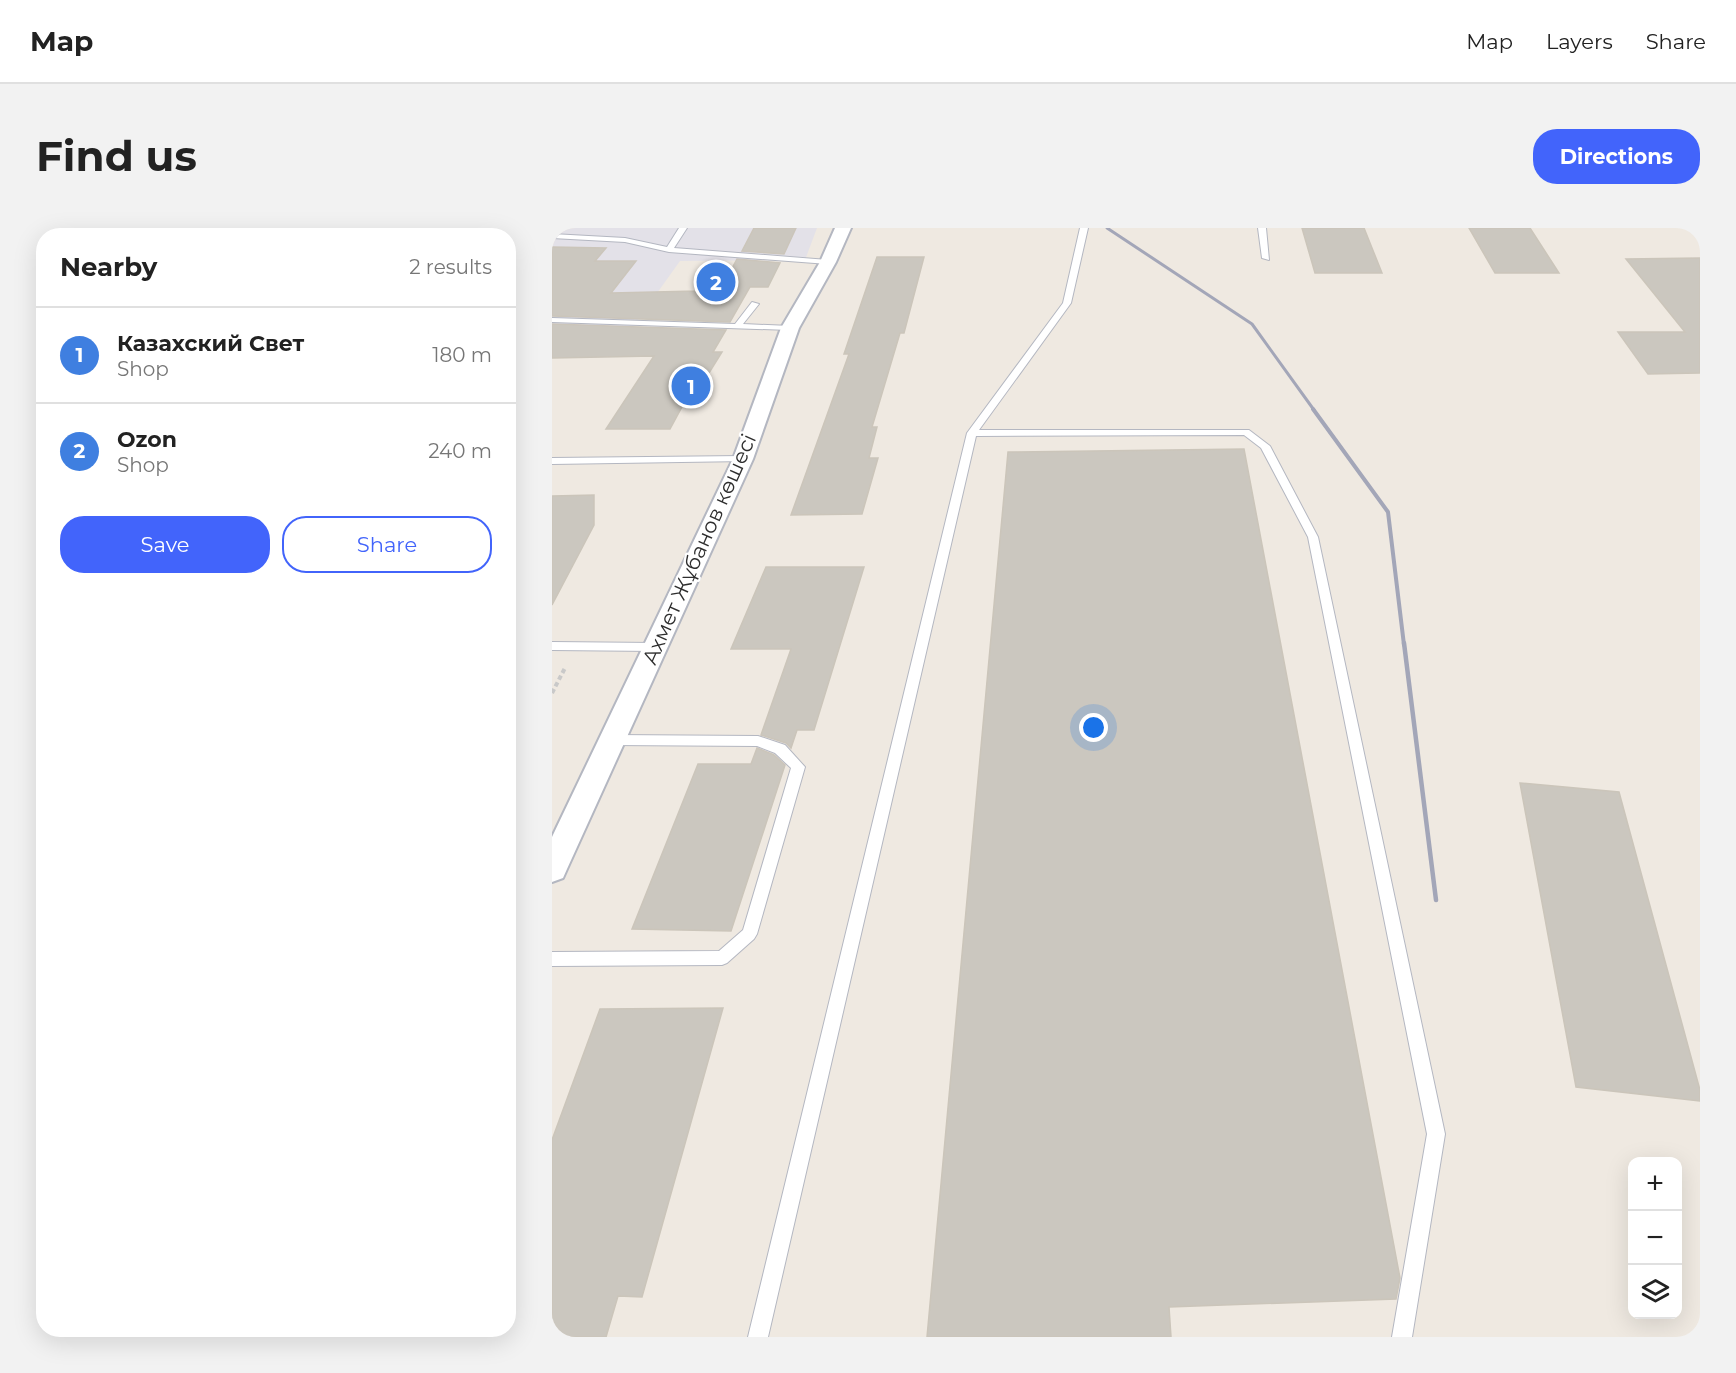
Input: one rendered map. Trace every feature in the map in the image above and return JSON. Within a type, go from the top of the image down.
[{"type":"street","name":"Ахмет Жұбанов көшесі","points":[[552,869],[743,459],[790,328],[828,262],[843,228]]},
{"type":"lane","points":[[669,250],[683,228]]},
{"type":"lane","points":[[758,1337],[972,433],[1067,303],[1084,228]]},
{"type":"lane","points":[[1262,228],[1266,258]]},
{"type":"lane","points":[[552,236],[625,240],[669,250],[828,262]]},
{"type":"lane","points":[[737,326],[755,304]]},
{"type":"lane","points":[[552,320],[790,328]]},
{"type":"lane","points":[[972,433],[1245,432],[1265,446],[1313,537],[1436,1134],[1402,1337]]},
{"type":"lane","points":[[552,461],[743,459]]},
{"type":"lane","points":[[552,646],[656,647]]},
{"type":"lane","points":[[552,959],[722,958],[749,934],[798,767],[780,749],[758,741],[612,740]]},
{"type":"shaded area","points":[[552,228],[817,228],[805,260],[680,261],[632,328],[552,330]]},
{"type":"building","points":[[754,228],[796,228],[784,254],[742,251]]},
{"type":"building","points":[[1302,228],[1364,228],[1382,273],[1315,273]]},
{"type":"building","points":[[1469,228],[1530,228],[1559,273],[1495,273]]},
{"type":"building","points":[[552,247],[606,248],[595,261],[636,261],[611,293],[697,291],[705,278],[730,272],[737,259],[780,263],[768,287],[750,287],[730,322],[552,316]]},
{"type":"building","points":[[877,257],[924,257],[904,333],[900,333],[872,427],[877,427],[869,458],[878,458],[862,514],[791,515],[849,354],[844,354]]},
{"type":"building","points":[[1700,258],[1700,373],[1648,374],[1618,332],[1685,332],[1626,259]]},
{"type":"building","points":[[552,324],[726,330],[713,352],[722,352],[704,381],[696,381],[670,429],[606,429],[654,356],[552,358]]},
{"type":"building","points":[[1244,449],[1400,1278],[1396,1299],[1169,1307],[1171,1337],[927,1337],[1008,452]]},
{"type":"building","points":[[594,495],[594,525],[552,605],[552,496]]},
{"type":"building","points":[[766,567],[864,567],[814,730],[797,730],[791,748],[786,743],[761,735],[791,649],[731,649]]},
{"type":"building","points":[[757,748],[774,755],[785,765],[731,931],[632,929],[698,764],[751,764]]},
{"type":"building","points":[[1520,783],[1619,792],[1700,1090],[1700,1101],[1576,1087]]},
{"type":"building","points":[[723,1008],[642,1297],[618,1296],[606,1337],[552,1337],[552,1140],[600,1009]]},
{"type":"railway","points":[[1107,228],[1252,324],[1314,410]]},
{"type":"railway","points":[[1313,409],[1388,512],[1404,645]]},
{"type":"railway","points":[[1404,643],[1436,900]]},
{"type":"place","name":"Ozon","points":[[716,282]]},
{"type":"place","name":"Казахский Свет","points":[[691,386]]}]
